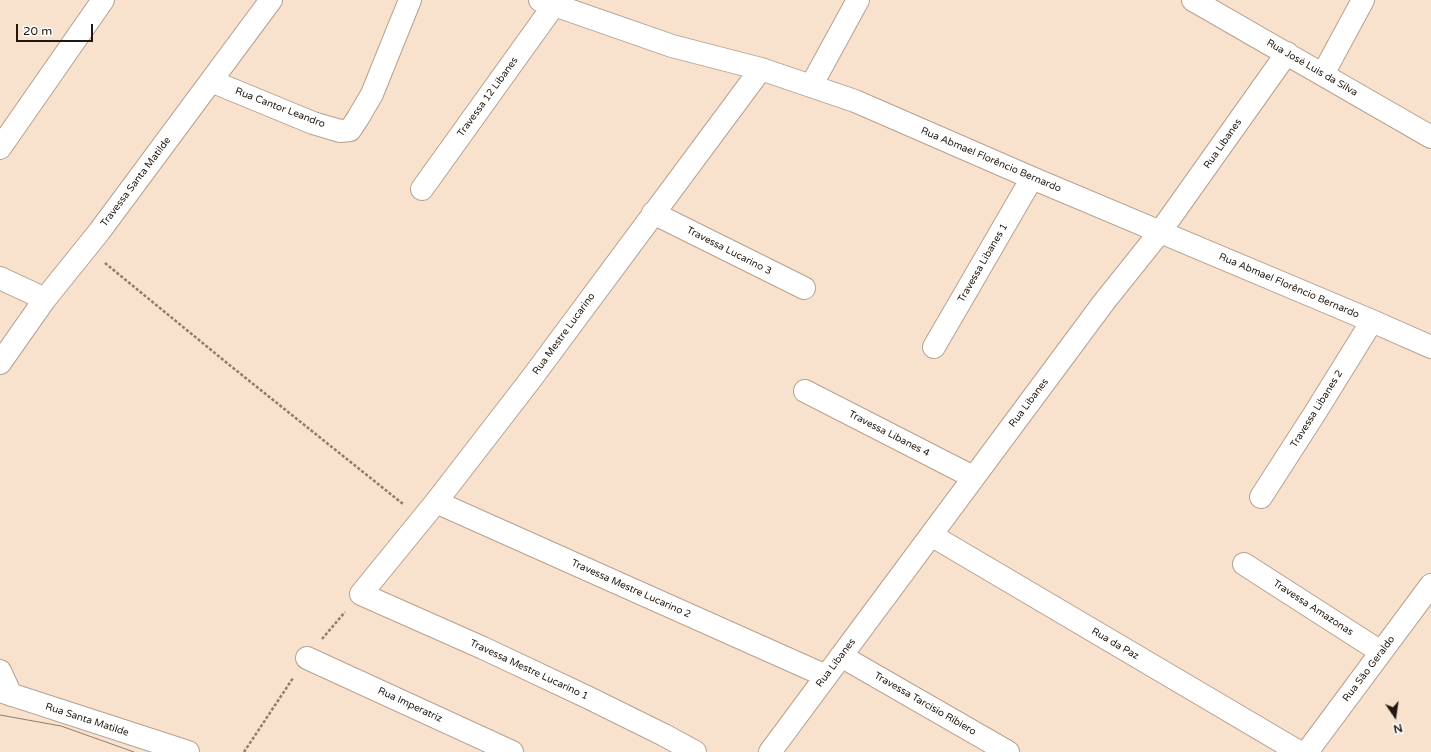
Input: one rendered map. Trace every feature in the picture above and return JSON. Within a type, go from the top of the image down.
[{"type":"street","points":[[0,148],[103,0]]},
{"type":"street","name":"Travessa Santa Matilde","points":[[0,363],[45,299],[86,248],[271,0]]},
{"type":"street","name":"Rua Cantor Leandro","points":[[211,81],[313,123],[340,131],[350,130],[372,94],[410,0]]},
{"type":"street","points":[[811,86],[858,0]]},
{"type":"street","name":"Rua José Luis da Silva","points":[[1193,0],[1431,137]]},
{"type":"street","points":[[1323,74],[1364,0]]},
{"type":"street","name":"Rua Abmael Florêncio Bernardo","points":[[547,2],[672,46],[761,69],[855,101],[1032,178],[1372,321],[1431,348]]},
{"type":"street","name":"Travessa 12 Libanes","points":[[422,189],[547,2]]},
{"type":"street","name":"Rua Libanes","points":[[770,752],[1104,302],[1160,232],[1287,53]]},
{"type":"street","name":"Rua Mestre Lucarino","points":[[361,594],[422,520],[531,379],[761,69]]},
{"type":"street","name":"Travessa Libanes 1","points":[[934,347],[1032,178]]},
{"type":"street","name":"Travessa Lucarino 3","points":[[653,213],[804,288]]},
{"type":"street","points":[[0,278],[45,299]]},
{"type":"street","name":"Travessa Libanes 2","points":[[1261,497],[1372,321]]},
{"type":"street","name":"Travessa Libanes 4","points":[[805,391],[973,477]]},
{"type":"street","name":"Travessa Mestre Lucarino 2","points":[[436,502],[826,676]]},
{"type":"street","name":"Rua da Paz","points":[[931,535],[1299,752]]},
{"type":"street","name":"Travessa Amazonas","points":[[1244,564],[1381,652]]},
{"type":"street","name":"Rua São Geraldo","points":[[1307,752],[1431,585]]},
{"type":"street","name":"Travessa Mestre Lucarino 1","points":[[361,594],[483,648],[588,697],[695,752]]},
{"type":"street","name":"Travessa Tarcisio Ribiero","points":[[841,656],[1008,752]]},
{"type":"street","name":"Rua Imperatriz","points":[[307,658],[512,752]]},
{"type":"street","name":"Rua Santa Matilde","points":[[0,671],[6,693],[188,752]]},
{"type":"path","points":[[86,248],[422,520]]},
{"type":"tram line","points":[[0,715],[61,726],[134,752]]}]
